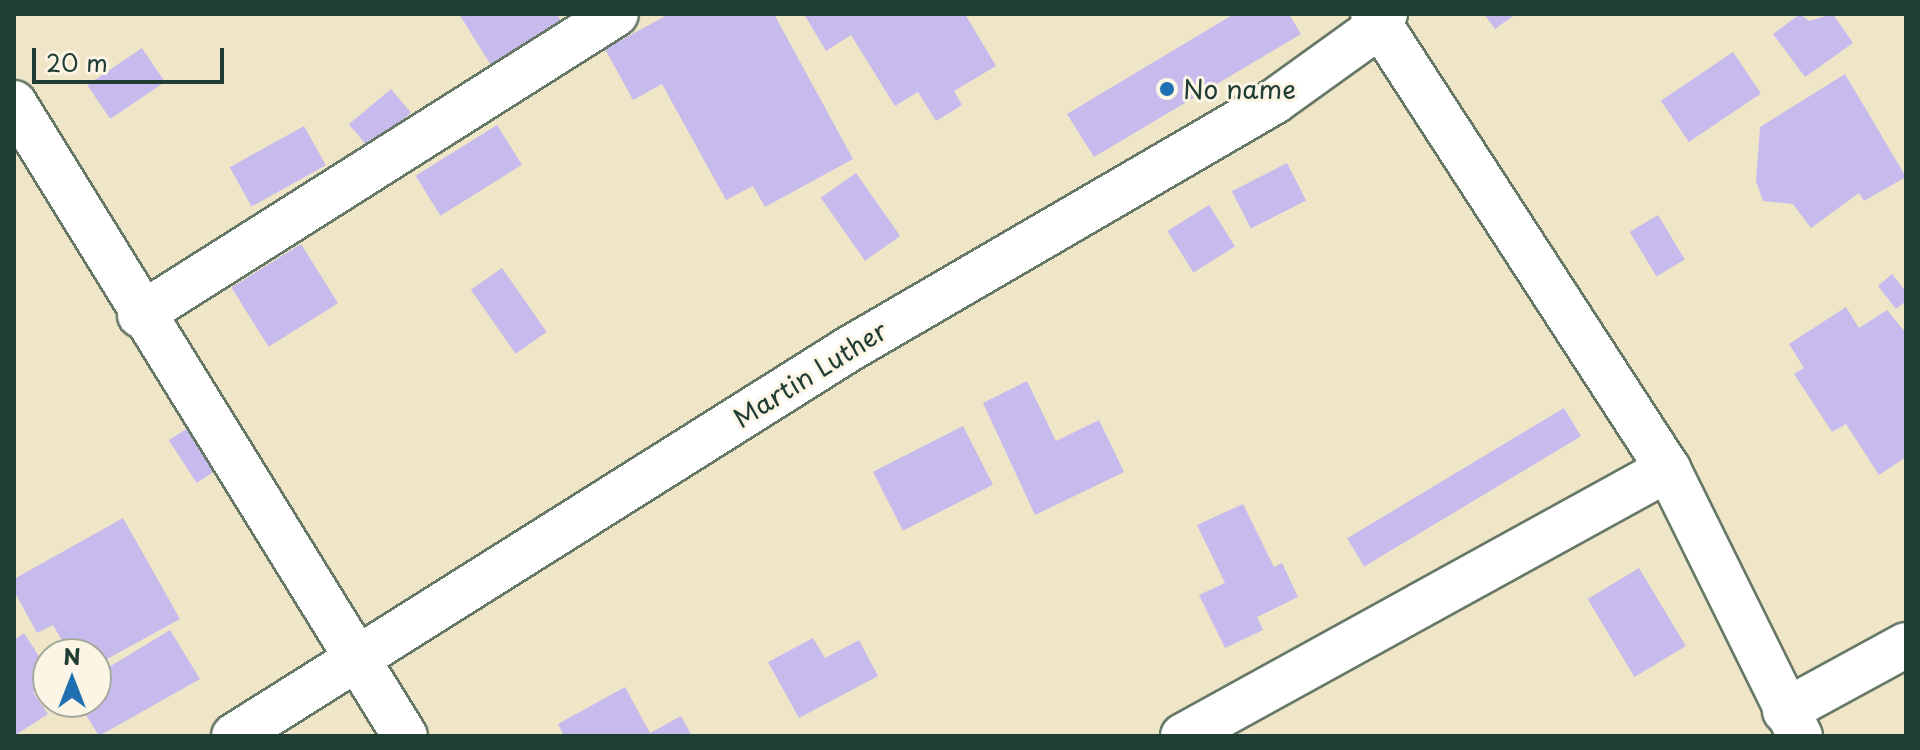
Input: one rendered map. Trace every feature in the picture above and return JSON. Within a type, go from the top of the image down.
[{"type":"street","points":[[140,315],[616,14]]},
{"type":"street","points":[[1379,18],[1668,469],[1792,723],[1906,645]]},
{"type":"street","name":"Martin Luther","points":[[234,736],[849,349],[1275,101],[1379,18]]},
{"type":"street","points":[[14,103],[140,315],[360,659],[405,736]]},
{"type":"street","points":[[1183,736],[1668,469]]},
{"type":"building","points":[[459,14],[557,14],[564,27],[494,70]]},
{"type":"building","points":[[669,14],[774,14],[853,159],[765,207],[753,186],[726,200],[662,84],[633,100],[605,49]]},
{"type":"building","points":[[804,14],[965,14],[996,66],[954,91],[962,105],[936,121],[918,92],[895,106],[851,35],[826,51]]},
{"type":"building","points":[[1234,14],[1289,14],[1301,34],[1094,157],[1067,114]]},
{"type":"building","points":[[1484,14],[1516,14],[1495,29]]},
{"type":"building","points":[[1800,14],[1809,21],[1833,14],[1853,43],[1805,77],[1773,34]]},
{"type":"building","points":[[142,48],[165,82],[110,119],[87,85]]},
{"type":"building","points":[[1733,52],[1761,93],[1689,142],[1661,101]]},
{"type":"building","points":[[1845,74],[1906,177],[1864,201],[1859,193],[1811,228],[1793,204],[1763,201],[1756,181],[1760,127]]},
{"type":"building","points":[[391,89],[411,113],[369,148],[349,124]]},
{"type":"building","points":[[497,125],[522,165],[440,216],[416,176]]},
{"type":"building","points":[[304,126],[326,165],[251,207],[230,167]]},
{"type":"building","points":[[1287,163],[1306,200],[1251,229],[1232,191]]},
{"type":"building","points":[[856,173],[900,236],[865,261],[821,198]]},
{"type":"building","points":[[1209,205],[1235,247],[1193,273],[1167,231]]},
{"type":"building","points":[[1658,215],[1685,260],[1656,277],[1630,232]]},
{"type":"building","points":[[301,244],[338,303],[269,347],[231,287]]},
{"type":"building","points":[[502,268],[547,332],[516,354],[471,290]]},
{"type":"building","points":[[1892,274],[1906,292],[1906,301],[1896,309],[1878,286]]},
{"type":"building","points":[[1846,307],[1859,328],[1887,310],[1906,333],[1906,457],[1879,475],[1846,424],[1832,432],[1794,374],[1804,368],[1789,344]]},
{"type":"building","points":[[1027,381],[1056,441],[1099,420],[1124,472],[1035,515],[983,403]]},
{"type":"building","points":[[1564,408],[1581,436],[1364,567],[1347,538]]},
{"type":"building","points":[[194,424],[222,467],[197,483],[169,440]]},
{"type":"building","points":[[963,426],[993,485],[903,531],[873,472]]},
{"type":"building","points":[[1243,504],[1274,567],[1282,563],[1298,597],[1257,617],[1263,630],[1225,648],[1199,595],[1225,583],[1197,525]]},
{"type":"building","points":[[123,518],[180,619],[112,656],[112,638],[61,638],[53,625],[37,633],[14,591],[14,579]]},
{"type":"building","points":[[1639,568],[1686,646],[1634,677],[1588,599]]},
{"type":"building","points":[[170,630],[200,679],[99,736],[88,718],[112,718],[112,665]]},
{"type":"building","points":[[24,633],[32,645],[32,718],[42,718],[14,736],[14,640]]},
{"type":"building","points":[[813,638],[825,658],[859,640],[878,676],[799,718],[768,662]]},
{"type":"building","points":[[625,687],[650,733],[681,716],[692,736],[564,736],[558,724]]},
{"type":"place","name":"No name","points":[[1167,89]]}]
